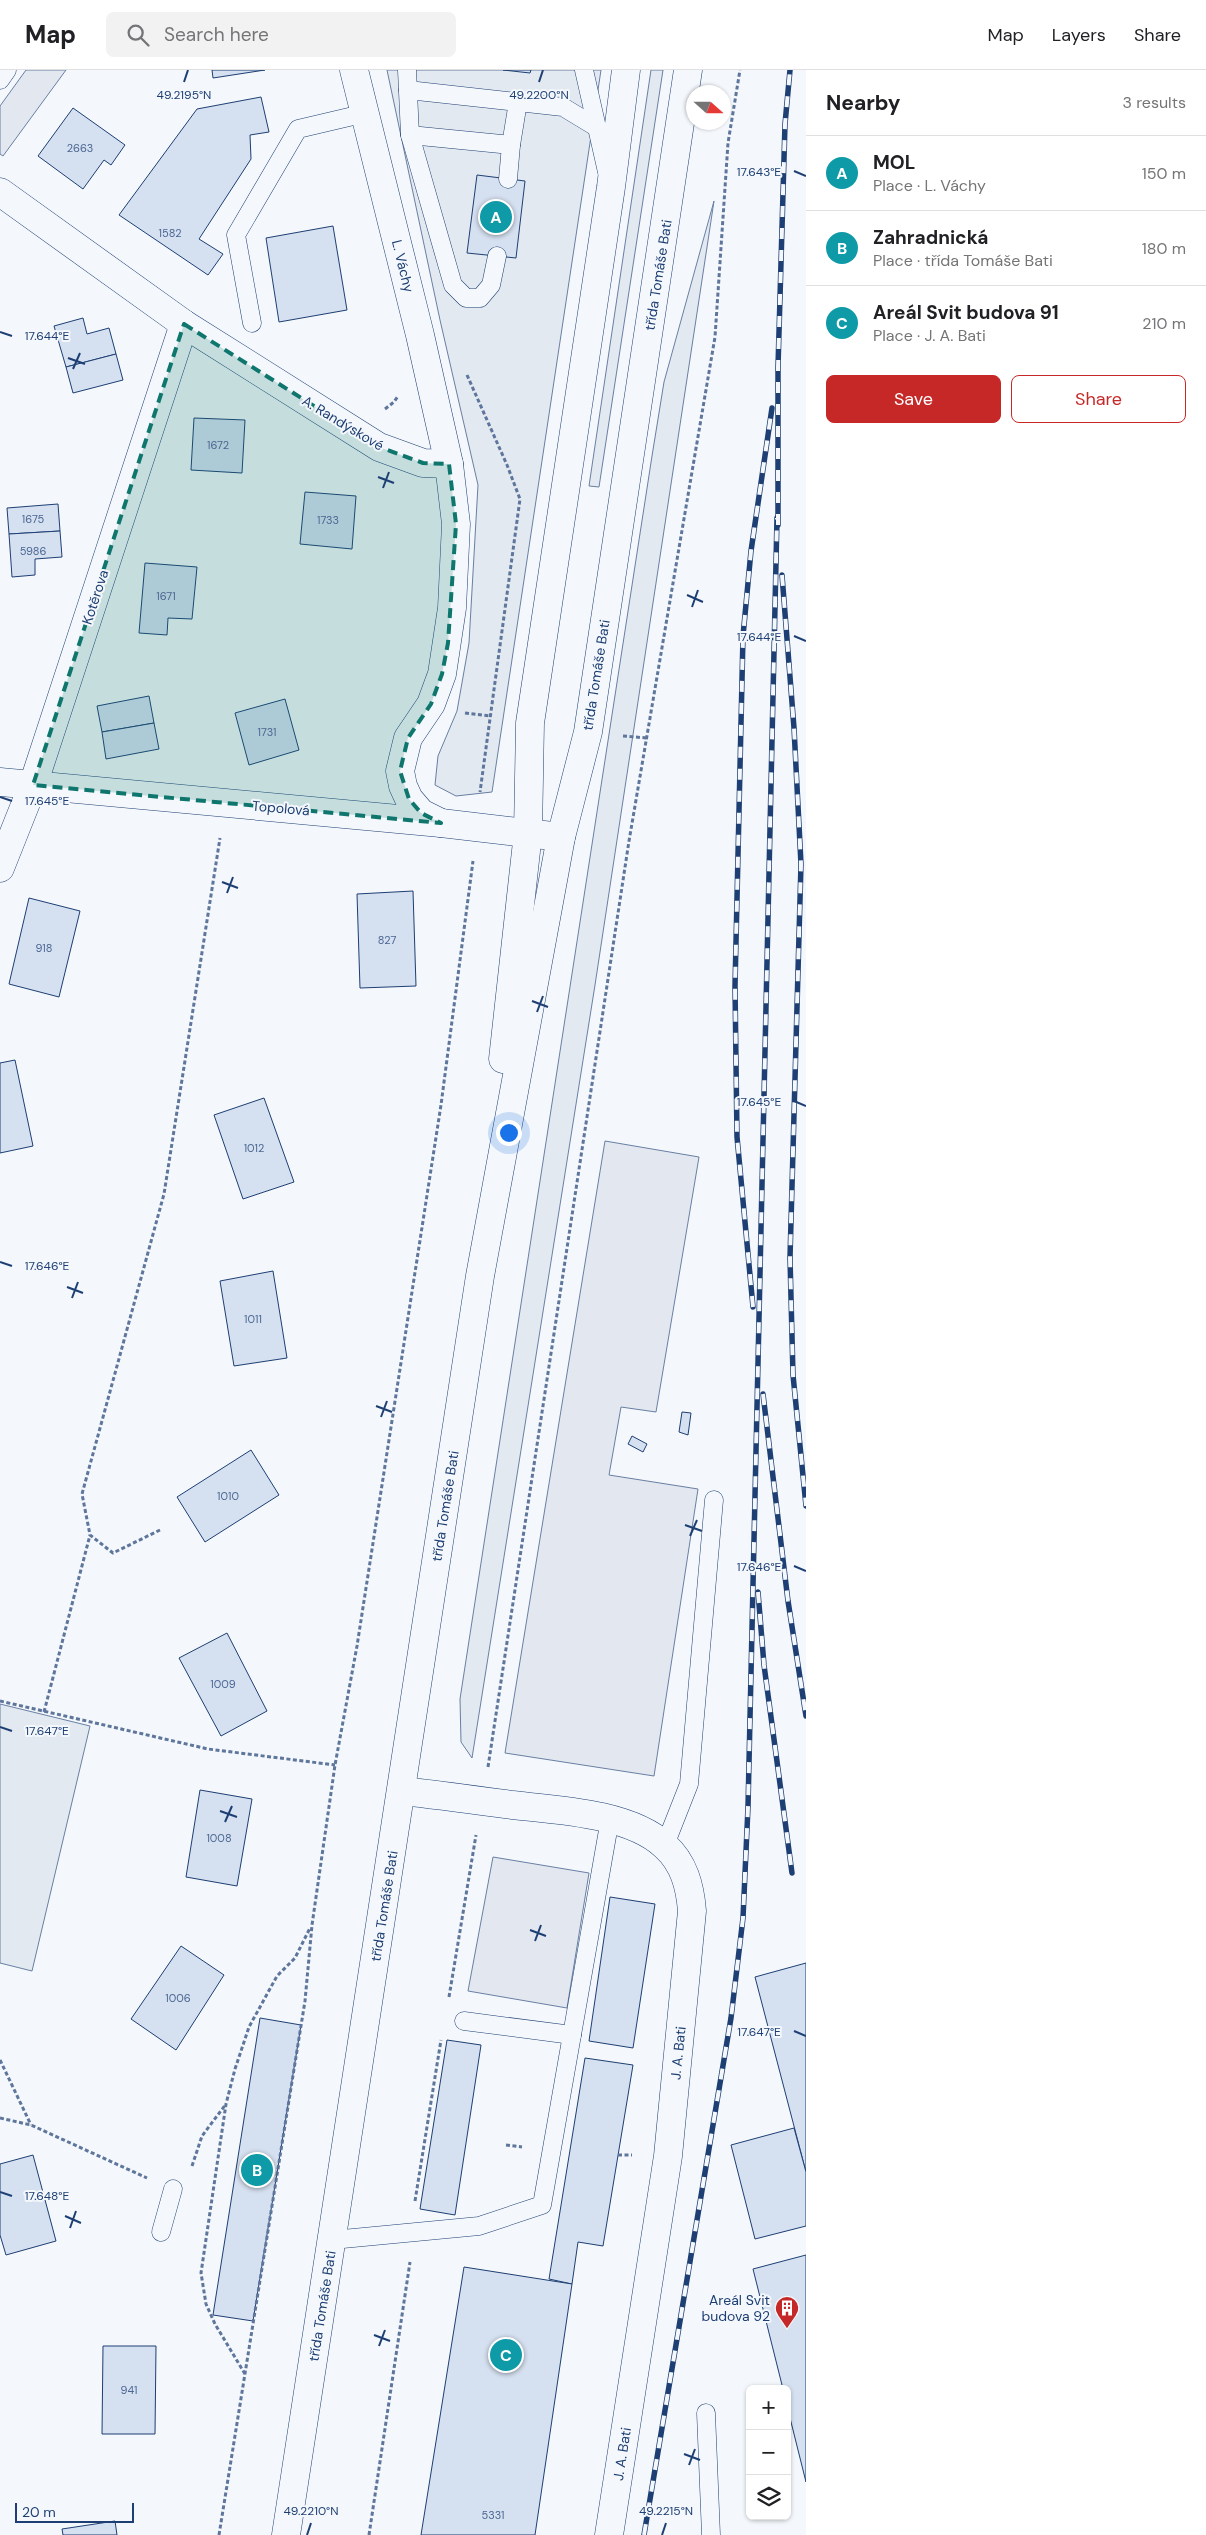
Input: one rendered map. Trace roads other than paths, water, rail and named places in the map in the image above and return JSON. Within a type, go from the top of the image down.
[{"type":"main road","name":"L. Váchy","points":[[354,70],[420,335],[449,464]]},
{"type":"main road","name":"třída Tomáše Bati","points":[[480,1276],[528,833],[530,723],[611,186],[626,70]]},
{"type":"main road","name":"třída Tomáše Bati","points":[[286,2535],[480,1276],[561,837],[588,732],[688,70]]},
{"type":"main road","name":"A. Randýskové","points":[[0,192],[184,324],[379,447],[423,463],[449,464]]},
{"type":"main road","name":"Kotěrova","points":[[0,868],[33,785],[184,324]]},
{"type":"main road","points":[[441,823],[421,813],[409,799],[403,786],[400,771],[408,738],[431,704],[442,674],[448,643],[456,524],[449,464]]},
{"type":"main road","name":"Topolová","points":[[0,782],[441,823],[561,837]]},
{"type":"main road","name":"J. A. Bati","points":[[402,1791],[579,1813],[610,1819],[635,1828],[664,1845],[682,1868],[690,1889],[692,1911],[668,2156],[609,2535]]},
{"type":"lane","points":[[0,80],[7,70]]},
{"type":"lane","points":[[407,70],[410,135],[453,285],[466,298],[480,298],[491,285],[497,256]]},
{"type":"lane","points":[[584,70],[611,186]]},
{"type":"lane","points":[[408,90],[563,107],[596,126]]},
{"type":"lane","points":[[508,179],[518,102]]},
{"type":"lane","points":[[252,323],[236,235],[298,129],[366,112]]},
{"type":"lane","points":[[410,135],[511,145]]},
{"type":"lane","points":[[664,1845],[689,1784],[714,1500]]},
{"type":"lane","points":[[332,2240],[479,2226],[542,2205],[610,1819]]},
{"type":"lane","points":[[464,2021],[572,2035]]},
{"type":"lane","points":[[161,2232],[172,2190]]},
{"type":"lane","points":[[706,2413],[710,2535]]},
{"type":"railway","points":[[778,525],[778,367],[785,124],[790,70]]},
{"type":"railway","points":[[753,1307],[737,1137],[735,986],[743,636],[751,551],[772,408]]},
{"type":"railway","points":[[644,2535],[731,2018],[743,1918],[748,1807],[777,518]]},
{"type":"railway","points":[[782,575],[794,728],[801,864],[790,1258],[793,1375],[806,1506]]},
{"type":"railway","points":[[763,1394],[788,1601],[806,1716]]},
{"type":"railway","points":[[758,1592],[764,1665],[792,1873]]},
{"type":"place","name":"MOL","points":[[496,217]]},
{"type":"place","name":"Zahradnická","points":[[257,2170]]},
{"type":"place","name":"Areál Svit budova 92","points":[[787,2329]]},
{"type":"place","name":"Areál Svit budova 91","points":[[506,2355]]}]
